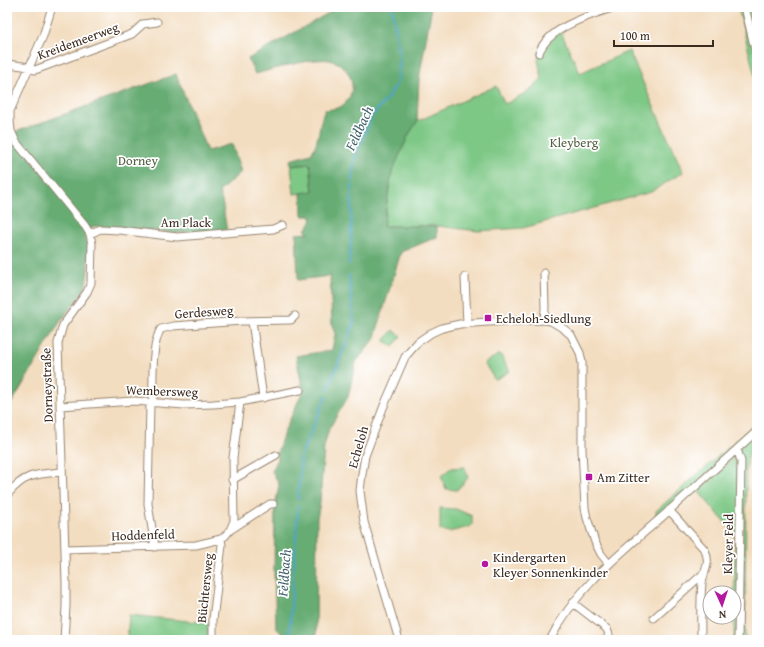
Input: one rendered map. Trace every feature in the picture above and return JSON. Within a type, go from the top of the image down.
[{"type":"street","points":[[52,7],[42,36],[10,111],[10,122],[12,133],[16,142],[90,234]]},
{"type":"street","points":[[539,53],[543,44],[560,30],[579,20],[614,7]]},
{"type":"street","points":[[745,7],[757,58]]},
{"type":"street","name":"Kreidemeerweg","points":[[7,64],[35,70],[132,34],[143,24],[157,22]]},
{"type":"street","name":"Am Plack","points":[[90,234],[100,229],[133,231],[177,237],[273,229],[283,225]]},
{"type":"street","name":"Dorneystraße","points":[[64,640],[66,606],[65,549],[58,343],[62,325],[87,292],[91,283],[92,244],[90,234]]},
{"type":"street","points":[[544,273],[544,320]]},
{"type":"street","points":[[465,277],[467,324]]},
{"type":"street","name":"Gerdesweg","points":[[155,547],[148,504],[154,358],[157,338],[161,329],[173,326],[291,320],[295,316]]},
{"type":"street","name":"Echeloh","points":[[399,640],[364,522],[360,491],[362,474],[365,456],[382,408],[406,357],[418,342],[431,333],[442,328],[467,324],[530,319],[550,321],[564,329],[572,336],[580,353],[582,363],[582,450],[585,508],[595,542],[601,554],[609,564]]},
{"type":"street","name":"Gerdesweg","points":[[252,321],[263,398]]},
{"type":"street","name":"Wembersweg","points":[[60,406],[134,401],[188,405],[240,402],[300,390]]},
{"type":"street","points":[[220,539],[230,530],[234,521],[232,480],[233,458],[240,402]]},
{"type":"street","points":[[550,640],[558,624],[573,602],[609,564],[757,431]]},
{"type":"street","name":"Kleyer Feld","points":[[737,449],[741,461],[738,640]]},
{"type":"street","points":[[232,480],[276,455]]},
{"type":"street","points":[[7,495],[17,484],[27,478],[38,474],[62,472]]},
{"type":"street","points":[[230,530],[270,504],[273,504]]},
{"type":"street","points":[[669,510],[705,550],[708,558],[702,582],[701,640]]},
{"type":"street","name":"Hoddenfeld","points":[[65,549],[196,545],[220,539]]},
{"type":"street","name":"Büchtersweg","points":[[213,640],[212,620],[222,545],[220,539]]},
{"type":"street","points":[[654,618],[705,572]]},
{"type":"street","points":[[573,602],[607,629],[609,635],[606,640]]},
{"type":"green space","points":[[331,7],[430,7],[431,12],[419,79],[417,122],[409,134],[392,172],[383,226],[437,226],[437,237],[401,252],[374,340],[356,362],[348,397],[329,429],[324,446],[320,503],[317,518],[316,640],[290,640],[279,631],[276,626],[274,571],[275,507],[279,484],[272,471],[278,459],[277,453],[284,432],[303,391],[296,356],[332,350],[335,334],[332,325],[330,276],[298,280],[296,234],[308,233],[305,229],[308,228],[312,220],[310,216],[302,215],[301,193],[313,191],[310,164],[291,166],[290,160],[311,154],[316,144],[325,110],[337,108],[343,105],[348,100],[352,87],[349,74],[340,64],[333,61],[306,61],[255,74],[248,59],[332,11]]},
{"type":"green space","points":[[738,7],[757,7],[757,85]]},
{"type":"green space","name":"Kleyberg","points":[[560,30],[580,73],[629,51],[683,172],[651,192],[523,228],[478,231],[437,226],[383,226],[392,172],[409,134],[415,125],[414,118],[418,121],[496,86],[505,104],[530,90],[542,78],[538,60],[539,53]]},
{"type":"green space","name":"Dorney","points":[[176,74],[207,151],[232,144],[241,172],[219,192],[227,230],[176,233],[95,226],[84,231],[88,245],[88,273],[85,289],[60,322],[7,411],[7,135]]},
{"type":"green space","points":[[310,164],[313,192],[294,194],[291,166]]},
{"type":"green space","points":[[393,330],[401,336],[393,347],[384,341]]},
{"type":"green space","points":[[500,354],[510,371],[495,380],[484,363]]},
{"type":"green space","points":[[757,422],[757,436],[748,456],[746,470],[745,640],[734,640],[734,625],[742,625],[742,585],[735,585],[735,534],[698,491],[732,460],[731,459],[656,518],[656,511]]},
{"type":"green space","points":[[465,467],[468,478],[457,490],[446,489],[441,476],[451,468]]},
{"type":"green space","points":[[440,508],[456,509],[472,516],[472,525],[449,532],[440,530]]},
{"type":"green space","points":[[129,615],[208,623],[208,640],[127,640]]},
{"type":"waterway","name":"Feldbach","points":[[349,264],[351,244],[352,178],[355,157],[372,116],[386,100],[397,83],[400,58],[392,7]]},
{"type":"waterway","name":"Feldbach","points":[[328,389],[354,323],[349,275]]},
{"type":"waterway","name":"Feldbach","points":[[298,500],[301,455],[326,396]]},
{"type":"waterway","name":"Feldbach","points":[[289,640],[298,507]]},
{"type":"place","name":"Echeloh-Siedlung","points":[[488,318]]},
{"type":"place","name":"Am Zitter","points":[[589,477]]},
{"type":"place","name":"Kindergarten Kleyer Sonnenkinder","points":[[485,564]]}]
